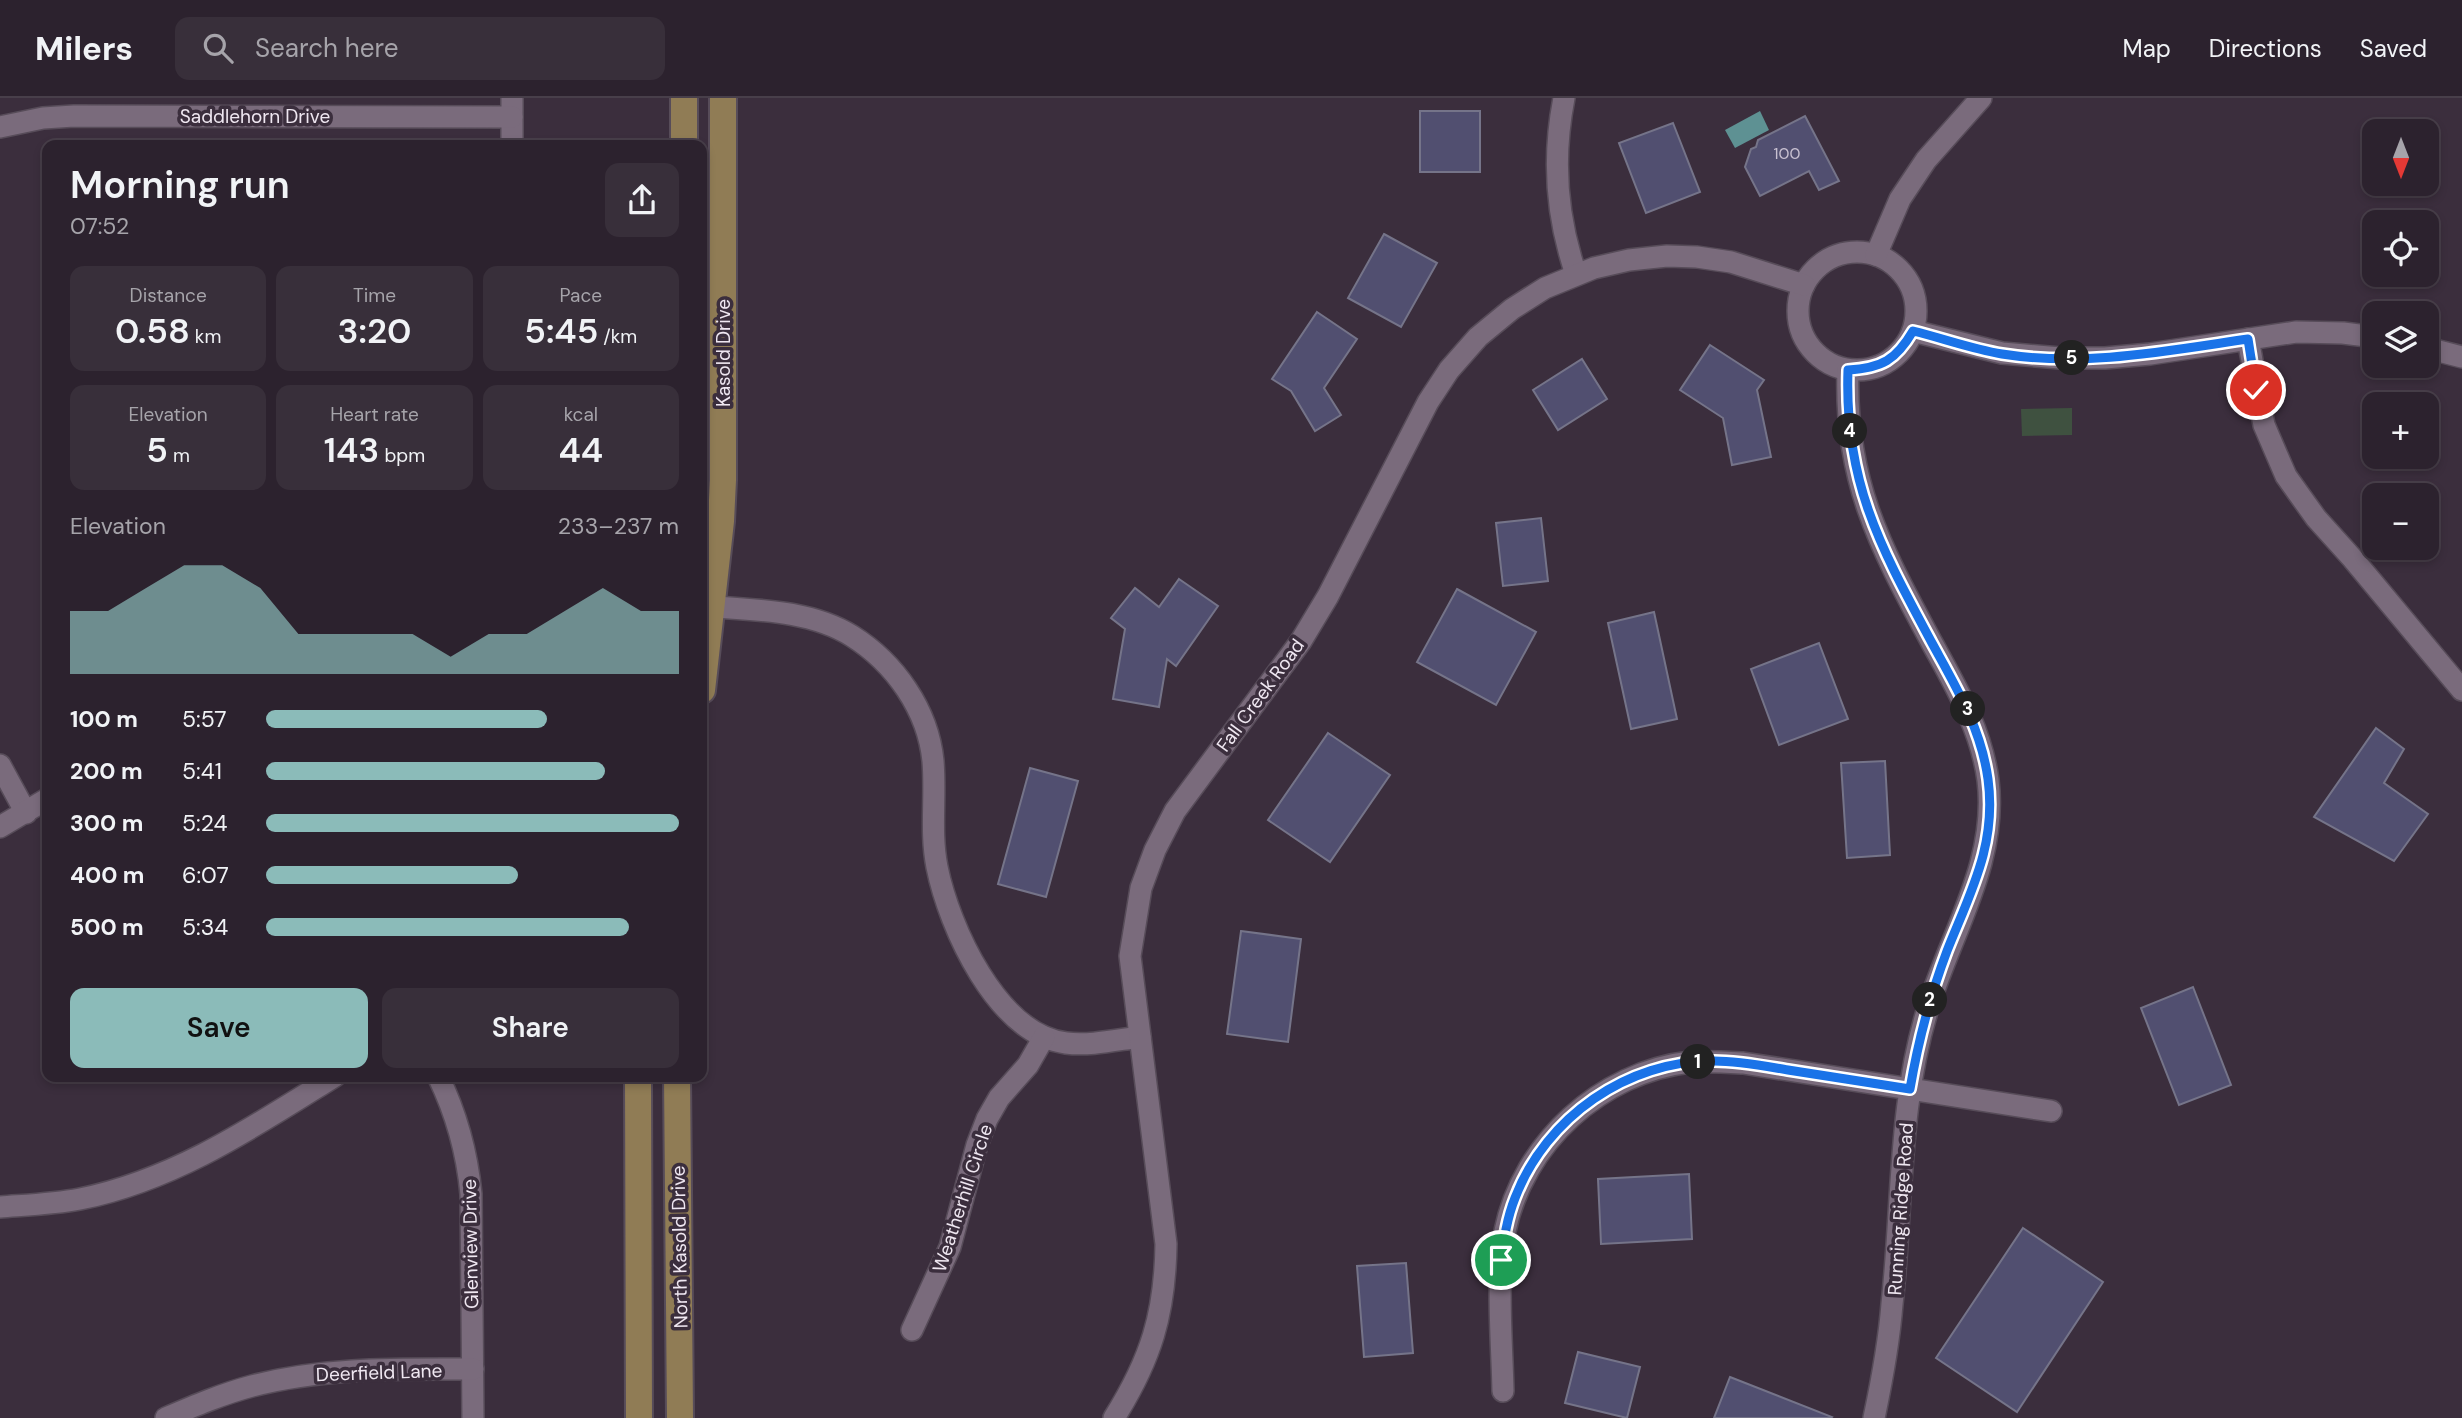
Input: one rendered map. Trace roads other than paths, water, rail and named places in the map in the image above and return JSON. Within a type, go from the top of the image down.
[{"type":"main road","points":[[684,98],[684,140]]},
{"type":"main road","name":"Kasold Drive","points":[[707,606],[721,521],[723,467],[723,98]]},
{"type":"main road","name":"North Kasold Drive","points":[[638,1082],[639,1418]]},
{"type":"main road","name":"North Kasold Drive","points":[[677,1082],[680,1418]]},
{"type":"street","points":[[1564,98],[1558,124],[1556,176],[1567,249],[1576,274]]},
{"type":"street","points":[[1876,255],[1900,199],[1926,160],[1981,98]]},
{"type":"street","points":[[512,108],[512,140]]},
{"type":"street","name":"Saddlehorn Drive","points":[[0,127],[43,118],[74,116],[512,108]]},
{"type":"street","points":[[1859,252],[1876,255],[1893,263],[1906,277],[1914,294],[1917,312],[1913,331],[1903,348],[1888,362],[1868,369],[1848,370],[1815,353],[1804,338],[1798,321],[1798,302],[1813,271],[1827,260],[1842,254],[1859,252]]},
{"type":"street","name":"Fall Creek Road","points":[[1114,1418],[1132,1389],[1149,1352],[1160,1315],[1165,1281],[1166,1244],[1130,956],[1141,888],[1175,811],[1301,641],[1328,596],[1428,402],[1449,370],[1478,337],[1512,309],[1545,288],[1576,274],[1629,260],[1667,256],[1697,257],[1731,262],[1804,285]]},
{"type":"street","points":[[1913,331],[2002,354],[2060,358],[2139,355],[2296,332],[2362,335]]},
{"type":"street","points":[[2248,339],[2264,425],[2286,476],[2316,519],[2353,559],[2462,690]]},
{"type":"street","points":[[2439,351],[2462,357]]},
{"type":"street","name":"Running Ridge Road","points":[[1848,370],[1847,398],[1852,449],[1860,487],[1873,527],[1891,566],[1970,714],[1982,746],[1988,780],[1989,808],[1987,842],[1979,875],[1947,951],[1928,1008],[1910,1089],[1904,1137],[1893,1304],[1874,1418]]},
{"type":"street","points":[[707,606],[800,616],[822,622],[850,635],[878,655],[899,678],[926,731],[933,761],[932,831],[937,868],[949,911],[963,944],[984,981],[1023,1025],[1044,1037],[1065,1043],[1140,1037]]},
{"type":"street","points":[[0,765],[26,813]]},
{"type":"street","points":[[0,827],[42,802]]},
{"type":"street","name":"Weatherhill Circle","points":[[912,1330],[950,1247],[977,1145],[987,1119],[999,1098],[1028,1065],[1044,1037]]},
{"type":"street","points":[[1503,1391],[1501,1260],[1505,1230],[1515,1198],[1525,1174],[1543,1146],[1568,1119],[1594,1098],[1620,1083],[1655,1069],[1714,1061],[1744,1063],[2051,1111]]},
{"type":"street","points":[[0,1207],[79,1199],[120,1189],[161,1174],[217,1148],[325,1082]]},
{"type":"street","name":"Glenview Drive","points":[[441,1082],[461,1130],[468,1161],[471,1194],[473,1418]]},
{"type":"street","name":"Deerfield Lane","points":[[166,1418],[251,1386],[299,1376],[357,1370],[473,1369]]}]
